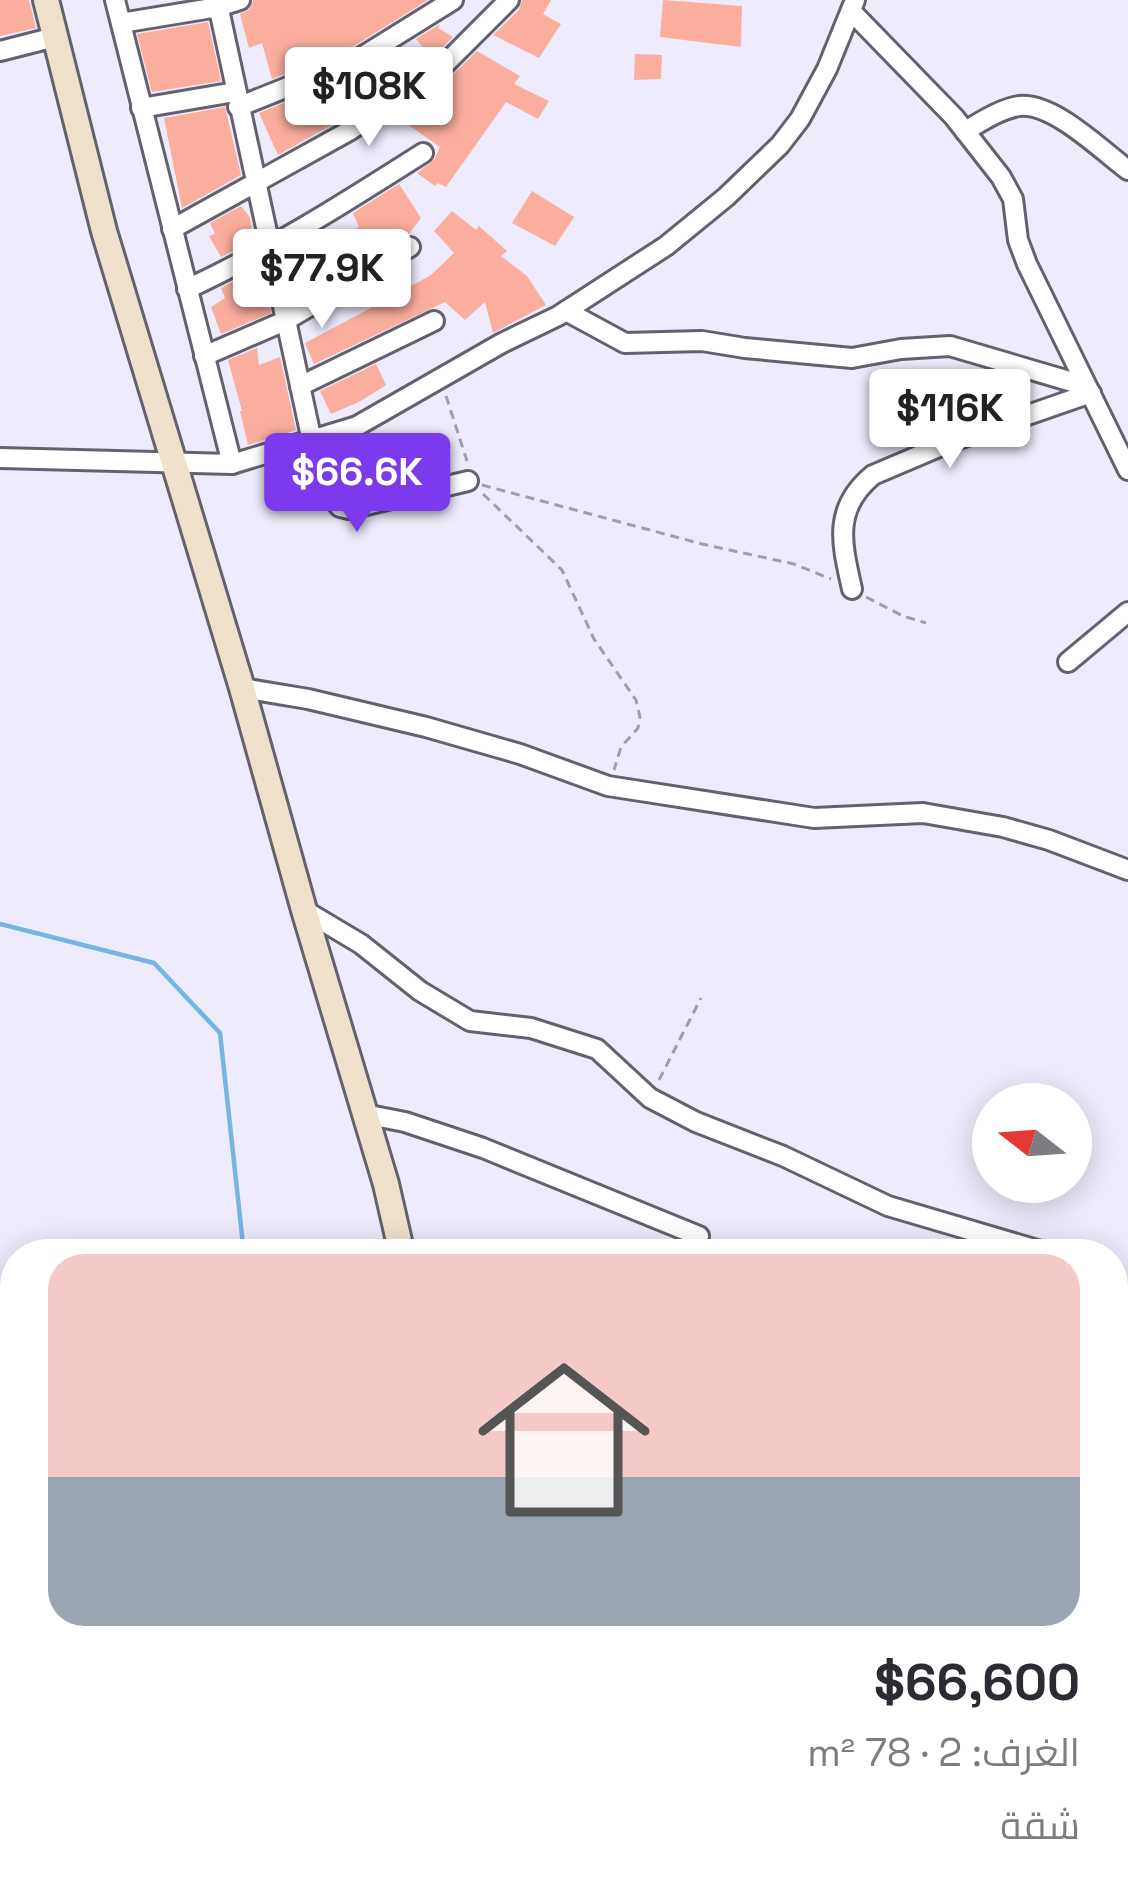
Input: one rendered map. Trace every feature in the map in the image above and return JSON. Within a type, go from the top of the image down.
[{"type":"street","points":[[46,0],[104,231],[242,688],[399,1239]]},
{"type":"street","points":[[115,0],[232,464]]},
{"type":"street","points":[[121,23],[240,0]]},
{"type":"street","points":[[141,108],[236,100],[360,58],[453,0]]},
{"type":"street","points":[[172,230],[349,131],[441,68],[509,0]]},
{"type":"street","points":[[218,4],[312,441],[340,507],[349,509],[468,482]]},
{"type":"street","points":[[0,458],[232,464],[357,426],[566,311],[666,246],[726,197],[800,119],[854,6],[965,131],[1009,189],[1027,264],[1128,470]]},
{"type":"street","points":[[0,51],[55,37]]},
{"type":"street","points":[[965,131],[1009,108],[1030,106],[1076,129],[1128,170]]},
{"type":"street","points":[[187,289],[268,247],[423,153]]},
{"type":"street","points":[[204,356],[285,321],[410,247]]},
{"type":"street","points":[[566,311],[626,343],[702,340],[853,358],[950,346],[1089,389]]},
{"type":"street","points":[[300,386],[434,321]]},
{"type":"street","points":[[852,590],[841,532],[851,501],[873,475],[1089,389]]},
{"type":"street","points":[[1068,662],[1128,612]]},
{"type":"street","points":[[242,688],[308,698],[426,727],[608,786],[814,818],[897,813],[946,817],[1049,840],[1128,871]]},
{"type":"street","points":[[304,910],[470,1021],[531,1028],[597,1049],[650,1098],[696,1122],[783,1156],[888,1206],[1000,1239]]},
{"type":"street","points":[[364,1114],[468,1142],[699,1237]]},
{"type":"path","points":[[439,378],[468,463],[468,482],[562,570],[594,640],[636,700],[638,728],[621,747],[608,786]]},
{"type":"path","points":[[468,482],[794,564],[926,623]]},
{"type":"path","points":[[650,1098],[701,998]]},
{"type":"building","points":[[0,0],[29,0],[36,28],[0,36]]},
{"type":"building","points":[[253,0],[428,0],[354,46],[272,79],[262,43],[249,48],[240,14],[249,10]]},
{"type":"building","points":[[522,0],[551,0],[543,14],[561,24],[539,58],[493,35],[519,10]]},
{"type":"building","points":[[663,0],[742,6],[741,47],[660,37]]},
{"type":"building","points":[[208,22],[221,81],[152,92],[137,34]]},
{"type":"building","points":[[440,24],[438,28],[453,37],[432,58],[416,39]]},
{"type":"building","points":[[477,51],[520,76],[514,84],[549,101],[538,119],[506,102],[446,187],[435,186],[417,173],[434,160],[440,147],[410,126],[400,112],[449,79]]},
{"type":"building","points":[[635,54],[662,55],[661,79],[634,80]]},
{"type":"building","points":[[386,58],[398,81],[278,155],[259,113]]},
{"type":"building","points":[[225,107],[241,175],[182,208],[164,118]]},
{"type":"building","points":[[399,184],[421,218],[409,234],[303,294],[285,253],[322,232],[330,246],[359,227],[353,213]]},
{"type":"building","points":[[532,191],[574,217],[555,246],[512,223]]},
{"type":"building","points":[[241,206],[249,216],[252,228],[247,230],[253,240],[221,257],[209,236],[215,234],[210,223]]},
{"type":"building","points":[[452,211],[476,230],[479,226],[507,251],[501,256],[527,276],[546,305],[493,333],[485,302],[465,320],[445,302],[314,364],[305,343],[382,302],[373,285],[394,272],[404,290],[431,275],[454,253],[434,231]]},
{"type":"building","points":[[261,267],[271,313],[221,334],[211,307],[225,298],[221,288]]},
{"type":"building","points":[[257,348],[259,365],[280,357],[296,430],[248,445],[228,360]]},
{"type":"building","points":[[376,364],[386,385],[331,414],[320,391]]},
{"type":"waterway","points":[[0,924],[154,963],[220,1033],[242,1239]]}]
